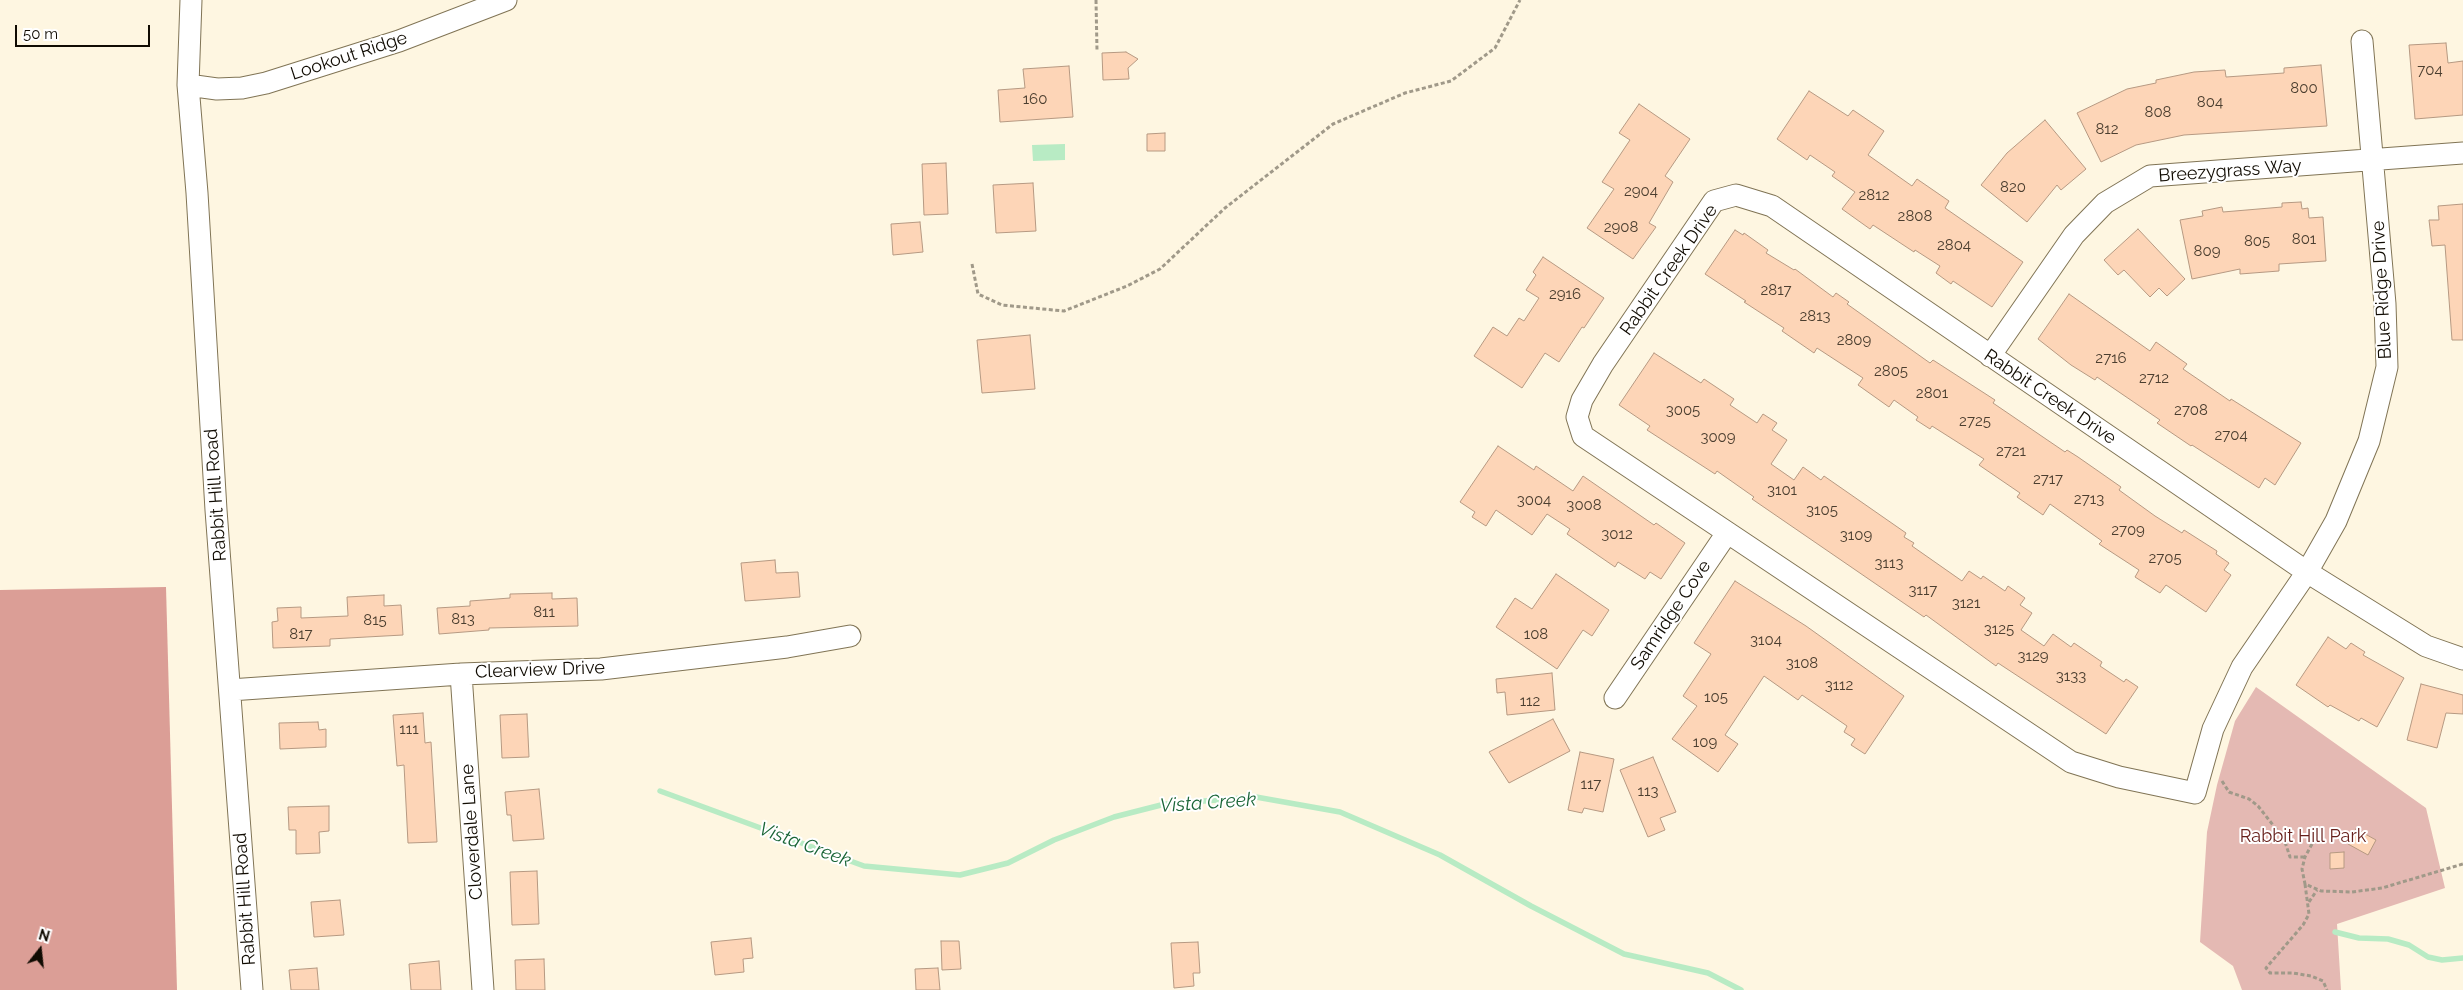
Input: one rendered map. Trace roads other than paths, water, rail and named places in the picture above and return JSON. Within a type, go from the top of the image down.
[{"type":"street","name":"Rabbit Hill Road","points":[[191,0],[188,86],[252,990]]},
{"type":"street","name":"Lookout Ridge","points":[[188,86],[217,89],[242,88],[266,83],[391,44],[506,0]]},
{"type":"street","name":"Blue Ridge Drive","points":[[2195,794],[2213,729],[2242,667],[2307,572],[2336,521],[2369,441],[2387,367],[2385,304],[2362,41]]},
{"type":"street","name":"Breezygrass Way","points":[[1990,356],[2074,235],[2105,203],[2150,176],[2463,153]]},
{"type":"street","name":"Rabbit Creek Drive","points":[[2195,794],[2119,777],[2070,762],[1583,436],[1577,417],[1582,400],[1603,364],[1714,201],[1736,194],[1772,206],[2307,572],[2426,646],[2463,658]]},
{"type":"street","name":"Samridge Cove","points":[[1615,698],[1727,533]]},
{"type":"street","name":"Clearview Drive","points":[[230,690],[461,674],[601,669],[787,647],[850,636]]},
{"type":"street","name":"Cloverdale Lane","points":[[461,674],[483,990]]},
{"type":"waterway","name":"Vista Creek","points":[[660,791],[864,866],[960,875],[1008,863],[1054,840],[1114,817],[1165,804],[1256,797],[1340,812],[1440,855],[1531,906],[1624,954],[1708,973],[1741,990]]},
{"type":"waterway","points":[[2335,932],[2359,938],[2388,939],[2409,945],[2428,957],[2442,960],[2463,958]]},
{"type":"park label","name":"Rabbit Hill Park","points":[[2303,837]]}]
